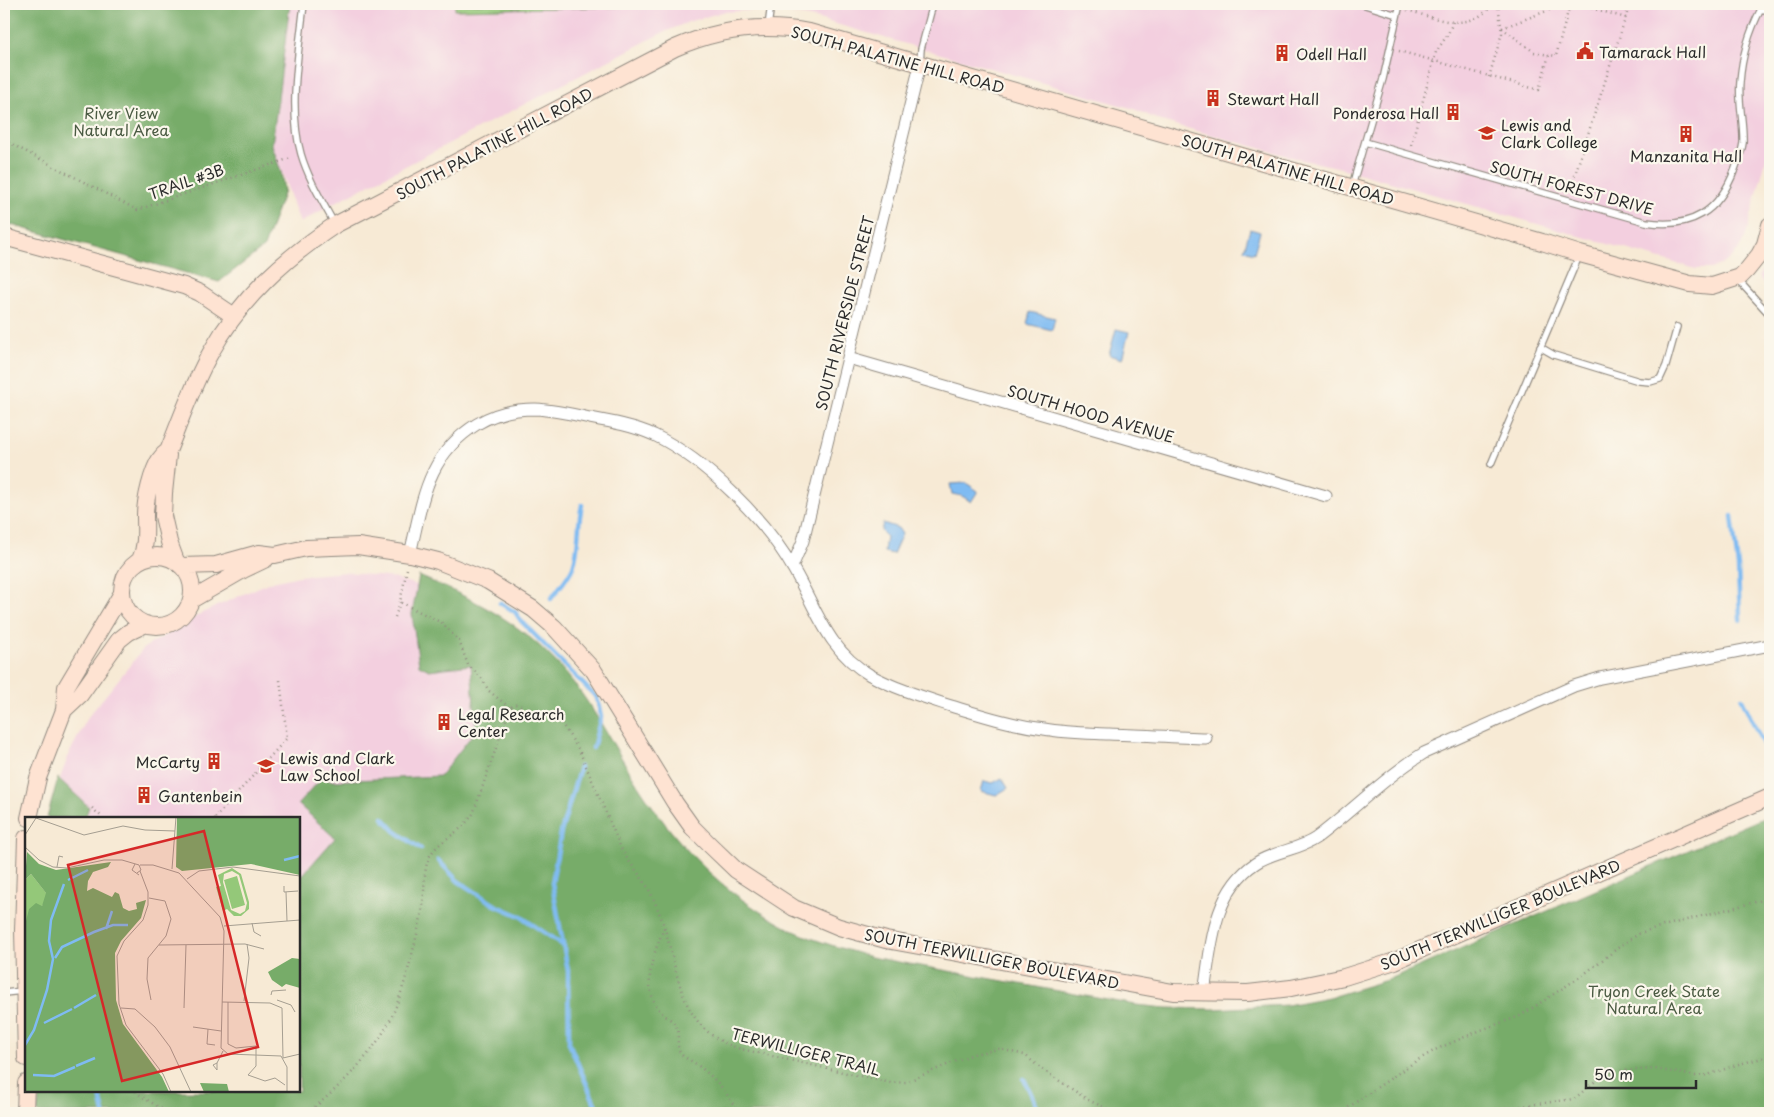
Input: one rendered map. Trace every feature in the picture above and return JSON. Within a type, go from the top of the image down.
[{"type":"main road","name":"SOUTH PALATINE HILL ROAD","points":[[168,450],[210,353],[234,316],[272,273],[308,243],[335,225],[675,48],[717,33],[744,28],[784,28],[808,32],[1580,254],[1702,286],[1712,286],[1736,278],[1748,270],[1765,244],[1770,225]]},
{"type":"main road","points":[[4,237],[184,286],[200,293],[234,316]]},
{"type":"main road","points":[[29,817],[38,778],[64,710],[66,687],[122,593],[125,576],[140,560],[144,551],[146,542],[145,509],[148,494],[160,458],[168,450]]},
{"type":"main road","points":[[168,450],[163,516],[169,542],[179,563],[188,573],[191,582],[192,599]]},
{"type":"main road","name":"SOUTH TERWILLIGER BOULEVARD","points":[[64,710],[80,696],[120,640],[129,632],[146,624],[161,626],[177,620],[184,615],[192,599],[275,555],[306,548],[352,546],[383,549],[409,560],[456,567],[510,593],[554,627],[594,671],[660,780],[692,826],[736,870],[794,908],[839,927],[886,940],[1173,992],[1248,993],[1291,988],[1344,977],[1396,961],[1770,796]]},
{"type":"main road","name":"SOUTH TERWILLIGER BOULEVARD","points":[[140,560],[156,556],[179,563],[216,565],[259,553],[275,555]]},
{"type":"main road","points":[[122,593],[127,610],[134,618],[146,624]]},
{"type":"main road","points":[[25,869],[23,930],[25,990]]},
{"type":"main road","points":[[25,1113],[26,1092]]},
{"type":"street","name":"SOUTH RIVERSIDE STREET","points":[[792,567],[803,541],[920,65]]},
{"type":"street","name":"SOUTH HOOD AVENUE","points":[[848,358],[1326,496]]},
{"type":"street","points":[[409,560],[429,480],[435,466],[449,447],[466,432],[493,416],[512,410],[540,409],[632,427],[652,434],[675,447],[706,469],[748,510],[792,567],[836,646],[857,666],[870,674],[899,689],[1008,723],[1046,730],[1085,733],[1206,738]]},
{"type":"street","points":[[1204,993],[1212,936],[1217,917],[1224,900],[1243,874],[1256,863],[1274,854],[1310,842],[1336,823],[1405,764],[1424,753],[1574,686],[1600,678],[1770,645]]},
{"type":"lane","points":[[304,4],[295,104],[296,121],[301,155],[335,225]]},
{"type":"lane","points":[[768,27],[771,4]]},
{"type":"lane","points":[[920,65],[920,50],[933,4]]},
{"type":"lane","points":[[1362,4],[1397,15]]},
{"type":"lane","points":[[1352,188],[1390,48],[1399,6]]},
{"type":"lane","name":"SOUTH FOREST DRIVE","points":[[1365,142],[1646,222],[1671,224],[1701,215],[1720,199],[1730,181],[1743,144],[1739,100],[1741,70],[1746,44],[1761,9],[1770,11]]},
{"type":"lane","points":[[1491,464],[1580,254]]},
{"type":"lane","points":[[1736,278],[1770,315]]},
{"type":"lane","points":[[1540,347],[1554,356],[1595,369],[1650,382],[1660,379],[1666,366],[1677,327]]},
{"type":"lane","points":[[4,993],[25,990]]},
{"type":"path","points":[[1399,6],[1453,22],[1469,22],[1489,9],[1493,4]]},
{"type":"path","points":[[1489,76],[1502,33],[1498,4]]},
{"type":"path","points":[[1502,28],[1565,4]]},
{"type":"path","points":[[1502,28],[1534,52],[1556,56],[1570,4]]},
{"type":"path","points":[[1576,4],[1626,18]]},
{"type":"path","points":[[1572,181],[1630,4]]},
{"type":"path","points":[[1408,154],[1433,61],[1453,22]]},
{"type":"path","points":[[1390,48],[1539,90],[1549,55]]},
{"type":"path","name":"TRAIL #3B","points":[[4,140],[137,210],[254,169],[301,155]]},
{"type":"path","points":[[396,617],[409,560]]},
{"type":"path","points":[[307,1113],[348,1077],[392,1016],[404,985],[422,911],[428,861],[436,848],[464,825],[473,814],[510,708],[489,691],[481,677],[468,665],[459,641],[442,623],[400,602]]},
{"type":"path","points":[[217,817],[287,738],[280,680]]},
{"type":"path","name":"TERWILLIGER TRAIL","points":[[510,708],[515,704],[546,714],[560,721],[579,750],[626,859],[647,886],[659,910],[686,1004],[697,1022],[712,1036],[730,1046],[890,1083],[906,1082],[973,1054],[999,1049],[1025,1055],[1040,1068],[1090,1102],[1118,1113]]},
{"type":"path","points":[[92,808],[101,817]]},
{"type":"path","points":[[1340,1113],[1416,1061],[1437,1049],[1520,1016],[1583,975],[1640,933],[1770,898]]},
{"type":"path","points":[[664,927],[651,960],[652,996],[658,1008],[675,1024],[678,1035],[678,1050],[720,1086],[737,1113]]},
{"type":"path","points":[[1486,1113],[1499,1109],[1574,1099],[1599,1078],[1616,1071],[1655,1069],[1696,1076],[1708,1075],[1770,1056]]},
{"type":"path","points":[[136,1092],[138,1095],[156,1104],[168,1113]]},
{"type":"shaded area","name":"Lewis and Clark College","points":[[290,4],[1770,4],[1770,145],[1745,238],[1738,251],[1727,261],[1712,269],[1696,269],[1337,167],[1303,160],[1161,121],[1134,109],[815,18],[777,11],[722,12],[691,21],[660,34],[332,204],[300,223],[272,145]]},
{"type":"shaded area","points":[[1770,253],[1770,292],[1759,277]]},
{"type":"shaded area","name":"Lewis and Clark Law School","points":[[347,572],[393,578],[458,597],[544,654],[300,969],[300,817],[49,817],[59,781],[70,752],[88,717],[144,648],[202,613],[268,583],[299,576]]},
{"type":"green space","name":"River View Natural Area","points":[[4,4],[290,4],[272,145],[281,172],[284,191],[264,247],[219,282],[4,223]]},
{"type":"green space","points":[[455,4],[656,4],[656,6],[455,10]]},
{"type":"green space","name":"Tryon Creek State Natural Area","points":[[419,576],[489,609],[536,642],[565,672],[592,708],[638,785],[680,842],[713,876],[731,891],[750,905],[792,930],[831,945],[871,957],[1136,1005],[1213,1009],[1287,1005],[1334,996],[1390,979],[1770,815],[1770,1113],[37,1113],[40,1092],[300,1092],[300,878],[335,838],[298,804],[322,778],[333,781],[440,776],[476,730],[471,665],[429,670],[419,665],[412,614]]},
{"type":"green space","points":[[58,778],[89,807],[85,817],[47,817]]},
{"type":"water","points":[[1250,229],[1260,232],[1254,253],[1244,250]]},
{"type":"water","points":[[1030,312],[1055,318],[1052,330],[1027,324]]},
{"type":"water","points":[[1116,329],[1129,332],[1122,359],[1109,355]]},
{"type":"water","points":[[966,483],[978,491],[971,502],[962,496],[952,494],[950,484]]},
{"type":"water","points":[[883,523],[898,528],[902,534],[893,554],[884,552],[886,536],[881,531]]},
{"type":"water","points":[[1002,778],[1008,788],[996,795],[981,791],[984,781],[993,783]]},
{"type":"waterway","points":[[551,599],[573,567],[577,552],[582,505]]},
{"type":"waterway","points":[[1732,516],[1738,567],[1740,620]]},
{"type":"waterway","points":[[500,603],[515,612],[521,621],[597,698],[601,717],[593,748]]},
{"type":"waterway","points":[[1742,699],[1770,759]]},
{"type":"waterway","points":[[580,767],[561,832],[552,883],[568,971],[569,1043],[599,1113]]},
{"type":"waterway","points":[[383,818],[395,831],[421,849]]},
{"type":"waterway","points":[[438,860],[458,881],[495,905],[520,916],[564,946]]},
{"type":"waterway","points":[[1024,1079],[1040,1113]]},
{"type":"waterway","points":[[99,1092],[104,1113]]},
{"type":"place","name":"Tamarack Hall","points":[[1585,51]]},
{"type":"place","name":"Odell Hall","points":[[1282,53]]},
{"type":"place","name":"Stewart Hall","points":[[1213,98]]},
{"type":"place","name":"Ponderosa Hall","points":[[1453,112]]},
{"type":"place","name":"Lewis and Clark College","points":[[1487,133]]},
{"type":"place","name":"Manzanita Hall","points":[[1686,134]]},
{"type":"place","name":"Legal Research Center","points":[[444,722]]},
{"type":"place","name":"McCarty","points":[[214,761]]},
{"type":"place","name":"Lewis and Clark Law School","points":[[266,766]]},
{"type":"place","name":"Gantenbein","points":[[144,795]]}]
